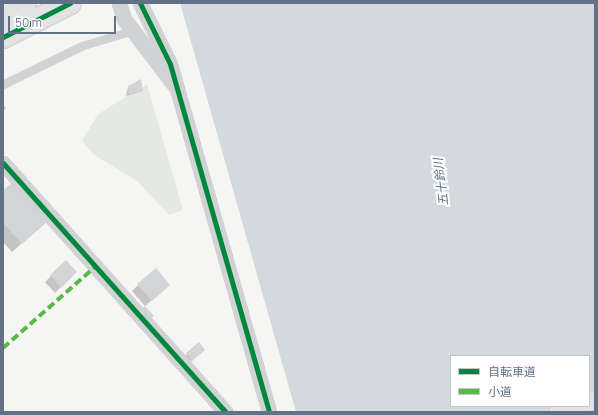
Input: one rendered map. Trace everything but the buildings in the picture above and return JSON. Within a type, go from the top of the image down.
[{"type":"highway","points":[[3,15],[25,3]]},
{"type":"highway","points":[[3,37],[70,3]]},
{"type":"main road","points":[[559,412],[574,407]]},
{"type":"street","points":[[120,3],[133,31],[177,89]]},
{"type":"street","points":[[140,3],[170,64],[269,412]]},
{"type":"street","points":[[3,162],[226,412]]},
{"type":"lane","points":[[3,85],[83,46],[133,31]]},
{"type":"shaded area","points":[[147,84],[183,210],[169,215],[136,180],[94,155],[82,141],[98,114]]},
{"type":"water","name":"五十鈴川","points":[[180,3],[595,3],[595,412],[296,412]]},
{"type":"marked path","points":[[3,348],[96,266]]},
{"type":"cycle path","points":[[3,37],[70,3]]},
{"type":"cycle path","points":[[140,3],[170,64],[269,412]]},
{"type":"cycle path","points":[[3,163],[226,412]]}]
